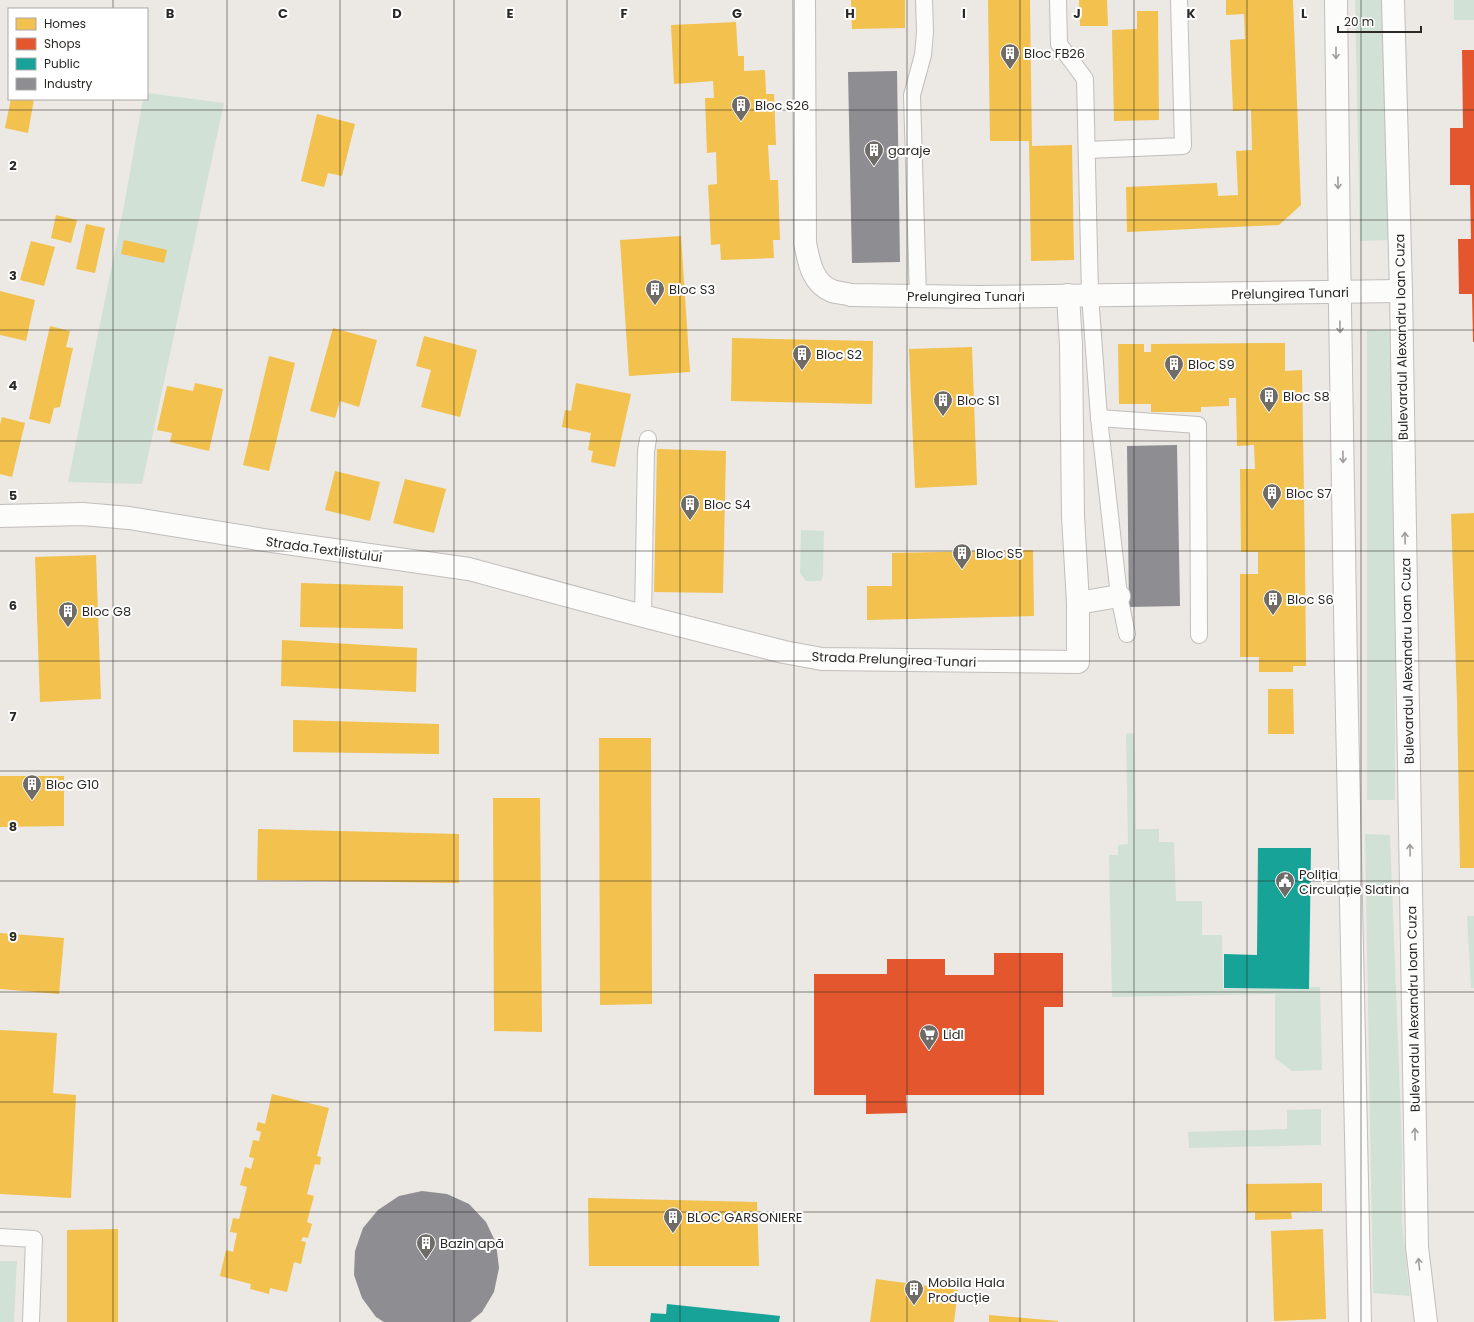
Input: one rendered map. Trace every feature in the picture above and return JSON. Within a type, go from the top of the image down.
[{"type":"main road","name":"Prelungirea Tunari","points":[[804,0],[805,243],[811,269],[819,283],[832,291],[851,294],[918,297],[1401,292]]},
{"type":"main road","points":[[1336,0],[1346,677],[1360,1322]]},
{"type":"main road","name":"Bulevardul Alexandru Ioan Cuza","points":[[1393,0],[1401,292],[1417,1239],[1426,1322]]},
{"type":"main road","points":[[1068,295],[1071,352],[1073,516],[1078,603],[1119,596]]},
{"type":"main road","name":"Strada Textilistului","points":[[0,516],[83,514],[129,518],[256,539],[469,569],[643,616]]},
{"type":"main road","name":"Strada Prelungirea Tunari","points":[[643,616],[784,652],[822,659],[1078,662],[1078,603]]},
{"type":"lane","points":[[918,297],[912,95],[923,55],[925,32],[924,0]]},
{"type":"lane","points":[[1058,0],[1059,44],[1086,79],[1090,295],[1099,418],[1119,596],[1127,634]]},
{"type":"lane","points":[[1087,150],[1183,146],[1179,0]]},
{"type":"lane","points":[[1099,418],[1198,425],[1199,636]]},
{"type":"lane","points":[[643,616],[646,452],[648,439]]},
{"type":"lane","points":[[0,1237],[34,1239],[31,1322]]},
{"type":"green space","points":[[1355,0],[1384,0],[1388,240],[1360,241]]},
{"type":"green space","points":[[1454,0],[1474,0],[1474,20],[1454,20]]},
{"type":"green space","points":[[148,93],[224,103],[142,484],[68,482],[124,206],[143,100],[148,100]]},
{"type":"green space","points":[[1367,331],[1395,331],[1395,800],[1367,800]]},
{"type":"green space","points":[[801,530],[824,531],[823,575],[821,581],[806,581],[800,573]]},
{"type":"green space","points":[[1134,733],[1136,829],[1159,829],[1159,842],[1174,842],[1176,901],[1202,901],[1202,935],[1222,935],[1223,989],[1320,987],[1322,1070],[1292,1071],[1275,1058],[1275,994],[1112,997],[1109,855],[1118,855],[1118,845],[1128,844],[1126,734]]},
{"type":"green space","points":[[1365,834],[1390,835],[1402,1146],[1402,1223],[1410,1296],[1373,1293]]},
{"type":"green space","points":[[1467,916],[1474,916],[1474,988],[1471,988]]},
{"type":"green space","points":[[1321,1109],[1321,1145],[1189,1148],[1188,1132],[1287,1129],[1287,1110]]},
{"type":"green space","points":[[0,1261],[17,1261],[14,1322],[0,1322]]},
{"type":"building: Homes","points":[[851,0],[905,0],[905,28],[852,29]]},
{"type":"building: Homes","name":"Bloc FB26","points":[[988,0],[1030,0],[1032,146],[1072,145],[1074,260],[1031,261],[1029,141],[990,141]]},
{"type":"building: Homes","points":[[1079,0],[1107,0],[1108,26],[1080,26]]},
{"type":"building: Homes","points":[[1226,0],[1293,0],[1301,205],[1279,225],[1127,232],[1126,187],[1217,183],[1218,196],[1238,195],[1236,151],[1252,150],[1251,110],[1233,111],[1230,40],[1245,39],[1244,14],[1226,15]]},
{"type":"building: Homes","points":[[1137,11],[1158,11],[1159,120],[1114,121],[1112,30],[1137,29]]},
{"type":"building: Homes","name":"Bloc S26","points":[[736,22],[738,56],[744,56],[744,71],[765,70],[766,94],[774,94],[776,145],[768,145],[770,180],[778,180],[780,240],[773,240],[774,258],[721,260],[720,244],[711,245],[708,185],[717,184],[716,152],[707,153],[705,98],[714,98],[713,81],[674,84],[671,25]]},
{"type":"building: Homes","points":[[11,100],[34,100],[28,133],[5,128]]},
{"type":"building: Homes","points":[[317,114],[355,124],[342,176],[328,173],[324,187],[301,181]]},
{"type":"building: Homes","points":[[56,215],[77,220],[71,243],[51,238]]},
{"type":"building: Homes","points":[[86,224],[105,228],[95,273],[76,269]]},
{"type":"building: Homes","name":"Bloc S3","points":[[681,236],[690,372],[629,376],[620,240]]},
{"type":"building: Homes","points":[[124,240],[167,250],[164,263],[121,254]]},
{"type":"building: Homes","points":[[31,241],[55,247],[44,286],[20,280]]},
{"type":"building: Homes","points":[[0,291],[35,300],[26,341],[0,335]]},
{"type":"building: Homes","points":[[50,326],[70,331],[66,347],[73,348],[60,407],[54,408],[50,424],[29,419]]},
{"type":"building: Homes","points":[[333,328],[377,340],[359,407],[340,401],[335,418],[310,411]]},
{"type":"building: Homes","points":[[424,336],[477,350],[460,417],[421,407],[431,370],[416,366]]},
{"type":"building: Homes","name":"Bloc S2","points":[[732,338],[873,341],[872,404],[731,401]]},
{"type":"building: Homes","points":[[1285,343],[1285,371],[1302,370],[1306,666],[1293,666],[1293,672],[1259,672],[1259,657],[1240,657],[1240,574],[1258,574],[1258,552],[1241,552],[1240,469],[1255,469],[1254,445],[1237,446],[1236,398],[1229,398],[1229,406],[1201,407],[1201,412],[1151,412],[1151,404],[1119,404],[1118,344],[1144,344],[1144,352],[1151,352],[1151,344]]},
{"type":"building: Homes","name":"Bloc S1","points":[[972,347],[977,485],[915,488],[909,349]]},
{"type":"building: Homes","points":[[269,356],[295,363],[269,471],[243,465]]},
{"type":"building: Homes","points":[[195,383],[223,389],[209,451],[170,442],[172,433],[157,430],[167,386],[193,391]]},
{"type":"building: Homes","points":[[576,383],[631,394],[615,467],[591,462],[593,451],[588,450],[591,433],[562,427],[565,410],[571,411]]},
{"type":"building: Homes","points":[[2,417],[25,423],[12,477],[0,474],[0,424]]},
{"type":"building: Homes","name":"Bloc S4","points":[[657,449],[726,451],[723,593],[654,592]]},
{"type":"building: Homes","points":[[335,471],[380,482],[370,521],[325,510]]},
{"type":"building: Homes","points":[[405,479],[446,489],[434,533],[393,523]]},
{"type":"building: Homes","points":[[1474,513],[1474,868],[1460,868],[1457,700],[1451,514]]},
{"type":"building: Homes","name":"Bloc S5","points":[[1033,550],[1034,616],[867,620],[867,586],[892,586],[892,553]]},
{"type":"building: Homes","name":"Bloc G8","points":[[96,555],[101,699],[40,702],[35,557]]},
{"type":"building: Homes","points":[[301,583],[403,586],[403,629],[300,627]]},
{"type":"building: Homes","points":[[282,640],[417,648],[416,692],[281,686]]},
{"type":"building: Homes","points":[[1268,689],[1293,689],[1294,734],[1268,734]]},
{"type":"building: Homes","points":[[293,720],[439,724],[439,754],[293,752]]},
{"type":"building: Homes","points":[[599,738],[651,738],[652,1004],[600,1005]]},
{"type":"building: Homes","name":"Bloc G10","points":[[0,776],[64,776],[64,826],[0,827]]},
{"type":"building: Homes","points":[[493,798],[540,798],[542,1032],[494,1031]]},
{"type":"building: Homes","points":[[258,829],[459,834],[459,883],[257,880]]},
{"type":"building: Homes","points":[[0,933],[64,938],[59,994],[0,989]]},
{"type":"building: Homes","points":[[0,1030],[57,1033],[53,1093],[76,1095],[71,1198],[0,1194]]},
{"type":"building: Homes","points":[[272,1094],[329,1108],[317,1156],[321,1157],[320,1165],[315,1164],[307,1194],[314,1196],[307,1222],[312,1224],[308,1238],[303,1237],[301,1241],[306,1242],[301,1264],[294,1262],[287,1292],[270,1288],[269,1294],[250,1289],[251,1284],[220,1276],[226,1250],[233,1252],[237,1233],[230,1232],[233,1218],[239,1219],[247,1187],[240,1185],[245,1167],[251,1169],[254,1158],[249,1157],[253,1140],[259,1141],[261,1132],[256,1130],[258,1122],[265,1124]]},
{"type":"building: Homes","points":[[1322,1183],[1322,1211],[1291,1212],[1292,1219],[1255,1220],[1255,1212],[1247,1213],[1246,1184]]},
{"type":"building: Homes","name":"BLOC GARSONIERE","points":[[588,1198],[757,1202],[759,1266],[589,1266]]},
{"type":"building: Homes","points":[[118,1229],[118,1322],[67,1322],[67,1230]]},
{"type":"building: Homes","points":[[1323,1229],[1326,1319],[1274,1321],[1271,1231]]},
{"type":"building: Homes","name":"Mobila Hala Producție","points":[[876,1279],[958,1290],[954,1322],[870,1322]]},
{"type":"building: Homes","points":[[989,1315],[1058,1321],[1058,1322],[989,1322]]},
{"type":"building: Shops","points":[[1462,50],[1474,50],[1474,342],[1472,294],[1459,294],[1458,239],[1471,239],[1470,185],[1450,185],[1450,128],[1463,128]]},
{"type":"building: Shops","name":"Lidl","points":[[994,953],[1063,953],[1063,1007],[1044,1007],[1044,1095],[906,1095],[907,1113],[866,1114],[866,1095],[814,1095],[814,974],[887,974],[887,959],[945,959],[945,975],[994,975]]},
{"type":"building: Public","points":[[1258,848],[1311,848],[1309,989],[1224,988],[1224,954],[1257,955]]},
{"type":"building: Public","points":[[667,1304],[780,1316],[779,1322],[650,1322],[651,1313],[666,1314]]},
{"type":"building: Industry","name":"garaje","points":[[897,71],[900,262],[852,263],[848,72]]},
{"type":"building: Industry","points":[[1177,445],[1180,606],[1129,607],[1127,446]]},
{"type":"building: Industry","name":"Bazin apă","points":[[422,1191],[447,1194],[469,1204],[486,1222],[496,1243],[499,1268],[494,1292],[482,1312],[470,1322],[384,1322],[376,1317],[362,1298],[354,1275],[355,1251],[363,1228],[378,1210],[399,1196]]},
{"type":"place","name":"Bloc FB26","points":[[1010,70]]},
{"type":"place","name":"Bloc S26","points":[[741,122]]},
{"type":"place","name":"garaje","points":[[874,167]]},
{"type":"place","name":"Bloc S3","points":[[655,306]]},
{"type":"place","name":"Bloc S2","points":[[802,371]]},
{"type":"place","name":"Bloc S9","points":[[1174,381]]},
{"type":"place","name":"Bloc S8","points":[[1269,413]]},
{"type":"place","name":"Bloc S1","points":[[943,417]]},
{"type":"place","name":"Bloc S7","points":[[1272,510]]},
{"type":"place","name":"Bloc S4","points":[[690,521]]},
{"type":"place","name":"Bloc S5","points":[[962,570]]},
{"type":"place","name":"Bloc S6","points":[[1273,616]]},
{"type":"place","name":"Bloc G8","points":[[68,628]]},
{"type":"place","name":"Bloc G10","points":[[32,801]]},
{"type":"place","name":"Poliția Circulație Slatina","points":[[1285,898]]},
{"type":"place","name":"Lidl","points":[[929,1051]]},
{"type":"place","name":"BLOC GARSONIERE","points":[[673,1234]]},
{"type":"place","name":"Bazin apă","points":[[426,1260]]},
{"type":"place","name":"Mobila Hala Producție","points":[[914,1306]]}]
